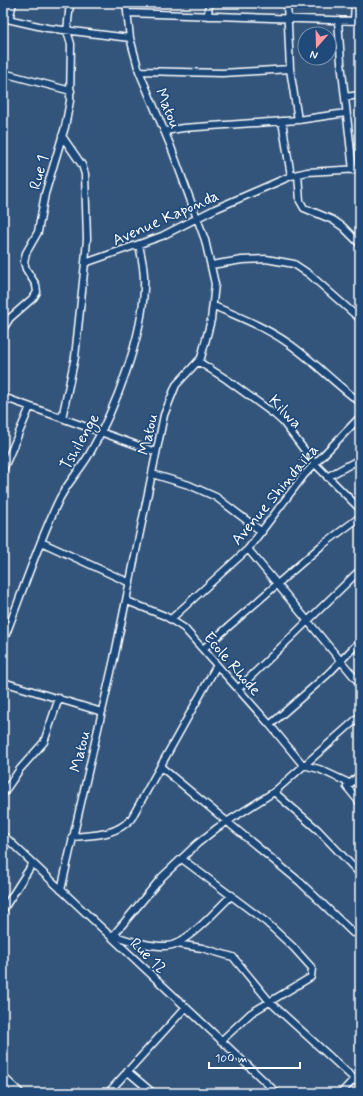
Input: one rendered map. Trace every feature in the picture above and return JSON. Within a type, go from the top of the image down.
[{"type":"main road","points":[[3,1078],[20,1093]]},
{"type":"street","points":[[13,3],[6,19],[67,31],[130,38]]},
{"type":"street","name":"Rue 1","points":[[3,329],[14,314],[37,294],[36,285],[25,266],[25,257],[38,232],[45,194],[62,136],[71,91],[71,44],[67,31],[70,3]]},
{"type":"street","name":"Matou","points":[[61,890],[127,601],[164,415],[173,391],[181,379],[199,362],[214,306],[215,284],[212,265],[205,240],[165,131],[139,70],[130,38],[126,3]]},
{"type":"street","points":[[208,16],[209,3]]},
{"type":"street","points":[[287,3],[290,69],[298,120]]},
{"type":"street","points":[[127,13],[357,20],[355,3]]},
{"type":"street","points":[[338,20],[346,113],[357,169]]},
{"type":"street","points":[[139,70],[222,73],[290,69]]},
{"type":"street","points":[[3,74],[71,91]]},
{"type":"street","points":[[345,97],[360,95]]},
{"type":"street","points":[[165,131],[183,128],[298,120],[346,113]]},
{"type":"street","points":[[282,121],[290,176]]},
{"type":"street","points":[[62,136],[82,165],[85,174],[87,239],[74,357],[62,418]]},
{"type":"street","name":"Avenue Kaponda","points":[[85,263],[139,245],[215,208],[290,176],[357,169]]},
{"type":"street","points":[[298,174],[300,201],[304,208],[333,220],[360,244]]},
{"type":"street","name":"Tshilenge","points":[[3,642],[41,542],[62,495],[79,470],[100,432],[122,381],[142,313],[144,276],[139,245]]},
{"type":"street","points":[[212,265],[242,260],[266,259],[294,264],[309,274],[360,319]]},
{"type":"street","points":[[214,306],[255,324],[288,343],[319,366],[360,402]]},
{"type":"street","name":"Kilwa","points":[[199,362],[226,378],[283,422],[315,464],[360,509]]},
{"type":"street","points":[[3,397],[156,452]]},
{"type":"street","points":[[3,470],[30,407]]},
{"type":"street","name":"Avenue Shindaïka","points":[[171,619],[248,549],[294,487],[360,417]]},
{"type":"street","points":[[327,477],[360,459]]},
{"type":"street","points":[[152,474],[189,485],[216,497],[262,532]]},
{"type":"street","points":[[203,649],[321,546],[360,516]]},
{"type":"street","points":[[41,542],[130,583]]},
{"type":"street","points":[[248,549],[360,684]]},
{"type":"street","points":[[238,689],[360,570]]},
{"type":"street","name":"Ecole Rhode","points":[[127,601],[171,619],[184,628],[270,725],[303,765]]},
{"type":"street","points":[[270,725],[341,661],[360,641]]},
{"type":"street","points":[[72,837],[112,832],[125,825],[131,819],[217,665]]},
{"type":"street","points":[[3,682],[102,712]]},
{"type":"street","points":[[3,794],[20,769],[44,742],[59,698]]},
{"type":"street","points":[[360,716],[274,792],[208,834],[162,877],[113,936],[133,942],[177,944],[202,948],[233,957],[270,1002],[360,1084]]},
{"type":"street","points":[[303,765],[319,769],[349,783]]},
{"type":"street","points":[[161,767],[300,882],[353,933]]},
{"type":"street","points":[[360,774],[349,783],[347,787],[360,803]]},
{"type":"street","points":[[274,792],[318,830],[360,874]]},
{"type":"street","name":"Rue 12","points":[[3,835],[61,890],[113,936],[185,1008],[277,1093]]},
{"type":"street","points":[[182,859],[266,922],[293,947],[312,968],[311,977],[239,1022],[221,1041]]},
{"type":"street","points":[[3,910],[33,863]]},
{"type":"street","points":[[177,944],[195,930],[232,895]]},
{"type":"street","points":[[108,1093],[185,1008]]},
{"type":"street","points":[[127,1071],[153,1093]]},
{"type":"street","points":[[341,1093],[354,1079]]}]
